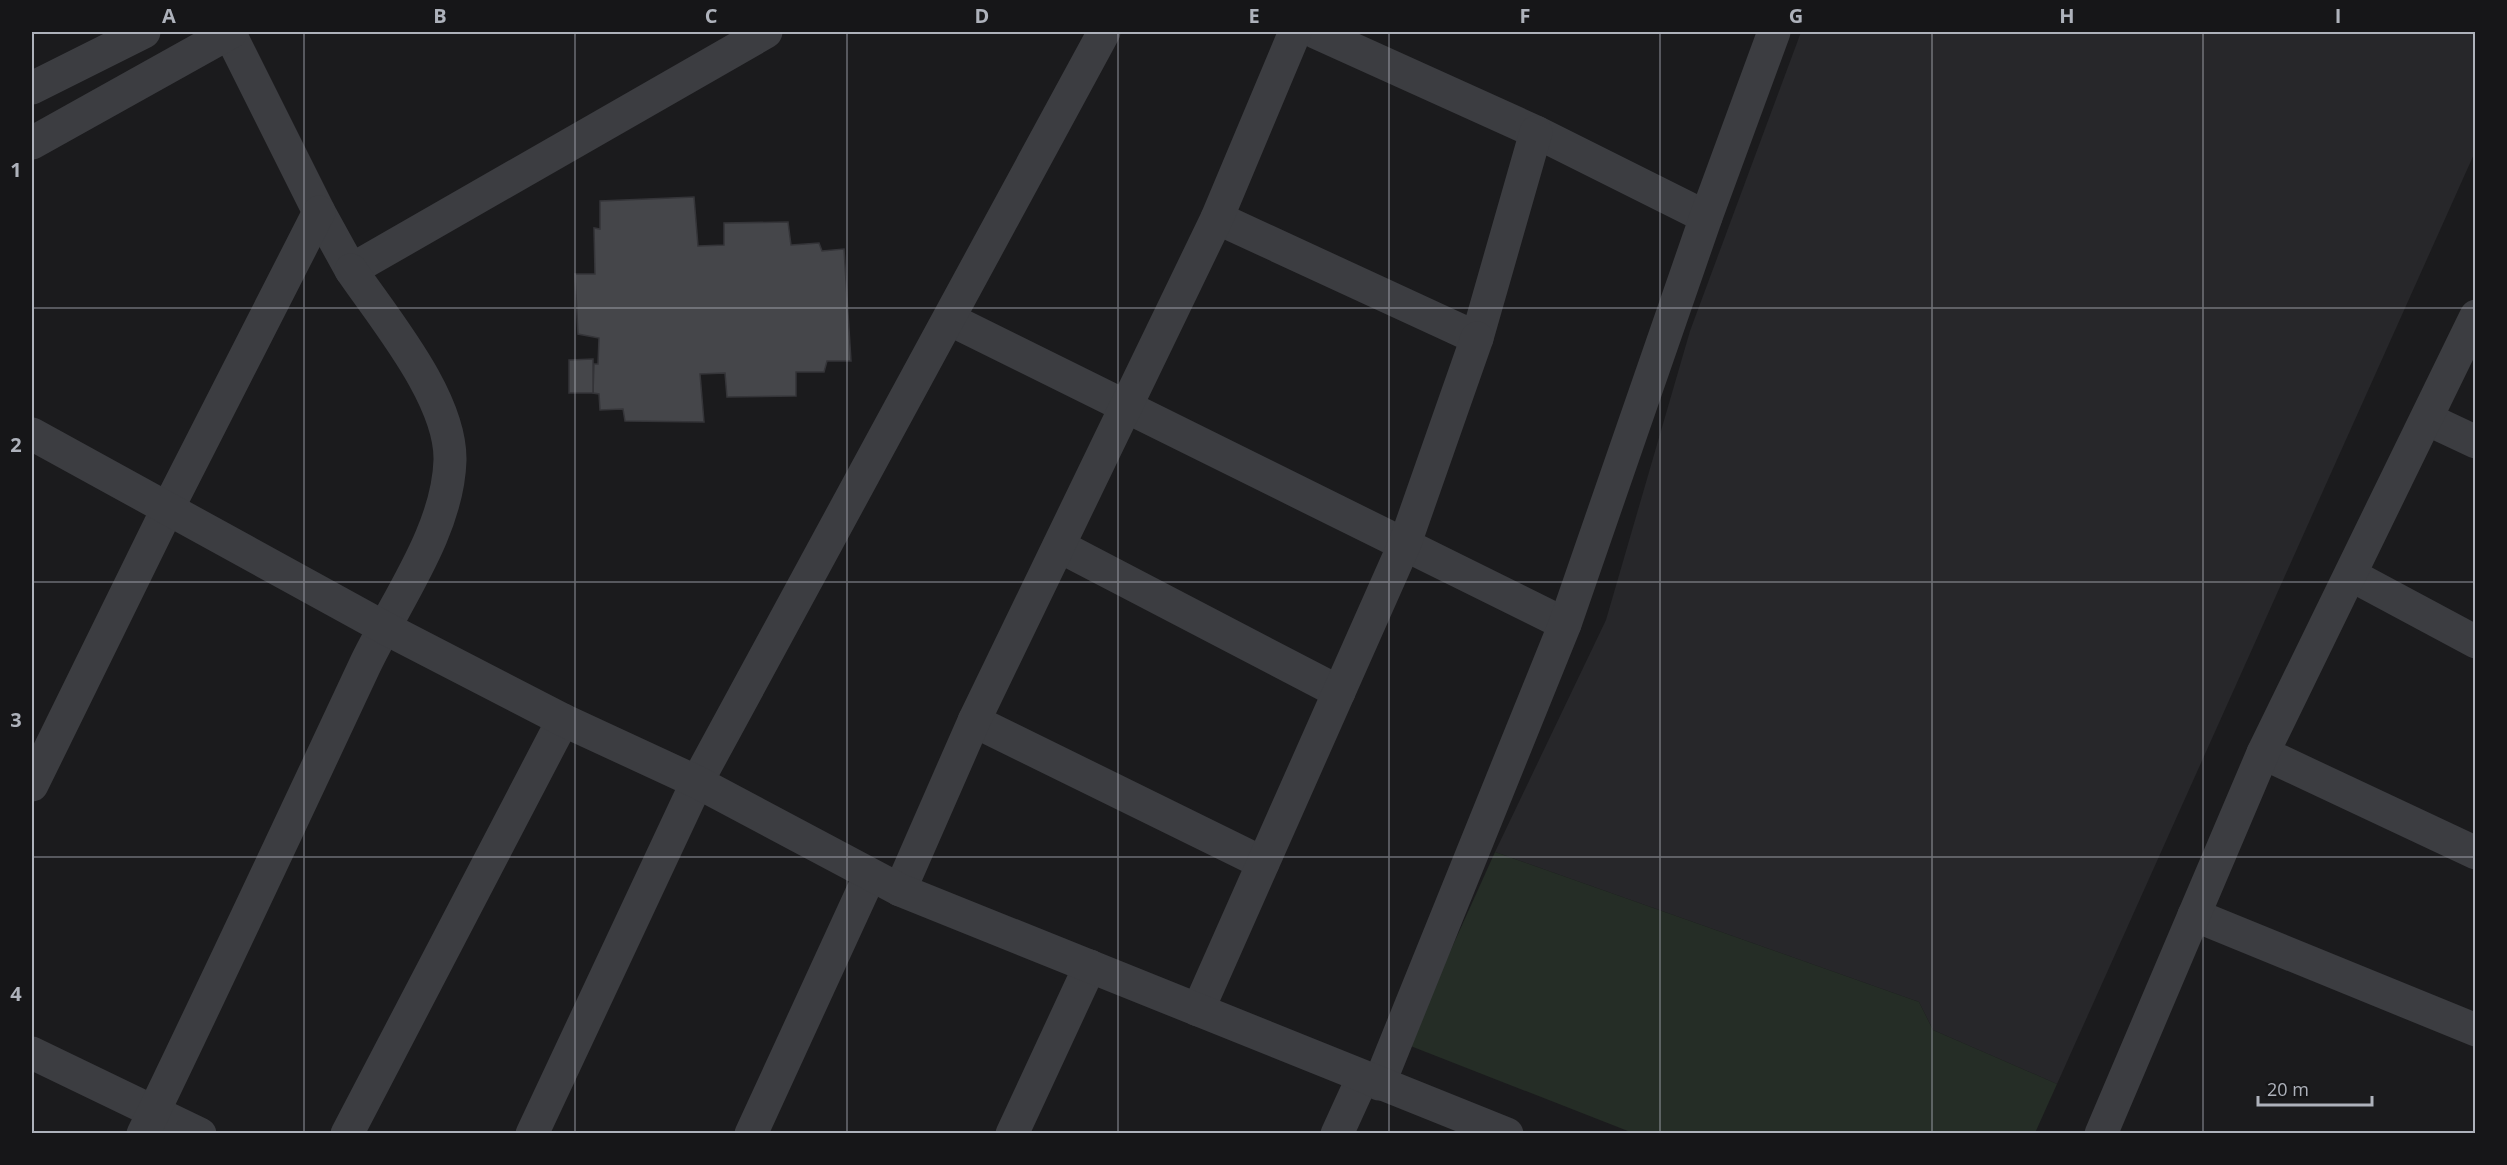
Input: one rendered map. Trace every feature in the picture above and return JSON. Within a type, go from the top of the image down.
[{"type":"street","points":[[32,88],[144,32]]},
{"type":"street","points":[[32,143],[230,32],[319,212],[351,270],[436,400],[446,432],[450,459],[447,486],[433,535],[383,627],[148,1122]]},
{"type":"street","points":[[351,270],[766,32]]},
{"type":"street","points":[[532,1134],[697,782],[1104,32]]},
{"type":"street","points":[[900,890],[974,721],[1217,218],[1295,32]]},
{"type":"street","points":[[1315,32],[1536,132],[1706,217]]},
{"type":"street","points":[[1337,1134],[1371,1080],[1565,624],[1706,217],[1774,32]]},
{"type":"street","points":[[1198,1010],[1405,543],[1477,338],[1536,132]]},
{"type":"street","points":[[32,785],[167,510],[319,212]]},
{"type":"street","points":[[1217,218],[1477,338]]},
{"type":"street","points":[[2101,1134],[2263,753],[2427,419],[2475,315]]},
{"type":"street","points":[[949,318],[1565,624]]},
{"type":"street","points":[[2427,419],[2475,442]]},
{"type":"street","points":[[32,434],[383,627],[564,720],[697,782],[900,890],[1507,1134]]},
{"type":"street","points":[[1059,546],[1339,692]]},
{"type":"street","points":[[2351,575],[2475,642]]},
{"type":"street","points":[[347,1134],[564,720]]},
{"type":"street","points":[[974,721],[1263,863]]},
{"type":"street","points":[[2263,753],[2475,853]]},
{"type":"street","points":[[751,1134],[870,875]]},
{"type":"street","points":[[2194,915],[2475,1030]]},
{"type":"street","points":[[1012,1134],[1090,966]]},
{"type":"street","points":[[32,1053],[148,1122],[200,1134]]},
{"type":"shaded area","points":[[1801,32],[2475,32],[2475,152],[2057,1084],[1933,1030],[1919,1002],[1495,852],[1606,620],[1690,331]]},
{"type":"shaded area","points":[[1495,852],[1919,1002],[1933,1030],[2057,1084],[2035,1133],[1633,1133],[1408,1045]]},
{"type":"building","points":[[694,197],[698,246],[724,245],[724,223],[788,222],[791,245],[819,243],[822,251],[844,249],[851,361],[827,361],[824,372],[796,372],[796,396],[727,397],[725,373],[700,374],[704,422],[625,421],[623,409],[600,410],[599,394],[593,393],[594,364],[598,364],[599,338],[578,334],[575,274],[595,274],[594,228],[600,229],[600,201]]},
{"type":"building","points":[[593,359],[593,393],[569,393],[569,360]]}]
